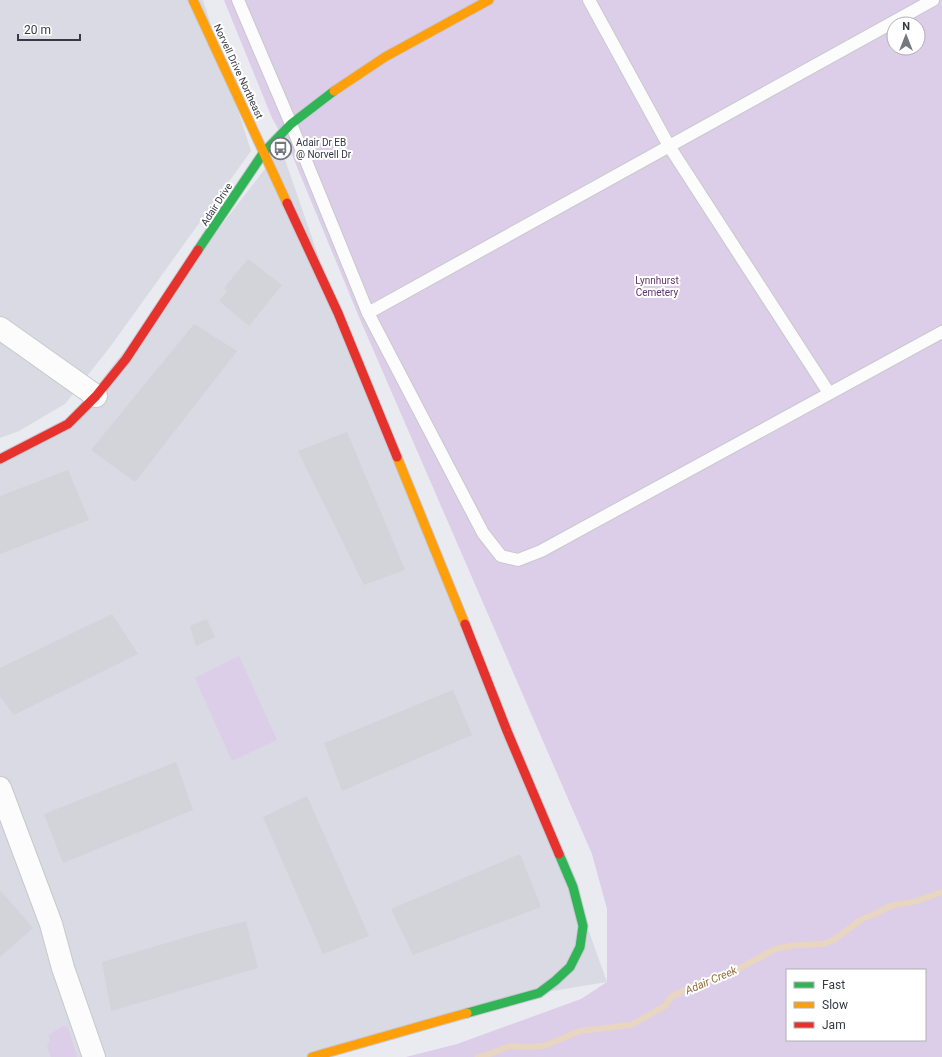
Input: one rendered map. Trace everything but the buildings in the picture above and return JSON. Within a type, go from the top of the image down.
[{"type":"street","name":"Norvell Drive Northeast","points":[[193,0],[338,313],[513,746],[573,887],[583,926],[580,947],[570,967],[555,981],[539,992],[312,1057]]},
{"type":"street","name":"Adair Drive","points":[[0,459],[68,424],[96,396],[126,360],[264,152],[291,124],[340,86],[385,57],[489,0]]},
{"type":"street","points":[[0,328],[96,396]]},
{"type":"street","points":[[0,788],[52,924],[63,968],[94,1057]]},
{"type":"lane","points":[[238,0],[291,124],[368,313],[483,533],[501,556],[518,560],[541,551],[942,332]]},
{"type":"lane","points":[[589,0],[669,146],[829,393]]},
{"type":"lane","points":[[368,313],[933,0]]},
{"type":"shaded area","points":[[0,0],[203,0],[251,151],[110,347],[65,404],[19,431],[0,438]]},
{"type":"shaded area","points":[[281,148],[338,313],[573,887],[607,982],[539,993],[312,1057],[0,1057],[0,459],[68,424]]},
{"type":"green space","name":"Lynnhurst Cemetery","points":[[224,0],[942,0],[942,1057],[406,1057],[457,1044],[581,999],[607,982],[607,909],[592,854],[359,317],[290,150],[272,118]]},
{"type":"green space","points":[[239,656],[277,740],[232,761],[195,678]]},
{"type":"green space","points":[[63,1026],[68,1027],[77,1057],[51,1057],[47,1046],[50,1041],[49,1035]]},
{"type":"waterway","name":"Adair Creek","points":[[478,1057],[509,1046],[544,1046],[580,1031],[631,1025],[665,1006],[671,997],[695,985],[729,974],[775,949],[796,945],[824,944],[835,939],[862,919],[890,906],[917,901],[942,892]]},
{"type":"traffic: fast","points":[[198,250],[264,152],[291,124],[334,91]]},
{"type":"traffic: fast","points":[[467,1013],[539,993],[570,967],[580,947],[583,926],[573,887],[559,854]]},
{"type":"traffic: slow","points":[[193,0],[287,203]]},
{"type":"traffic: slow","points":[[334,91],[385,57],[489,0]]},
{"type":"traffic: slow","points":[[397,457],[465,624]]},
{"type":"traffic: slow","points":[[312,1057],[467,1013]]},
{"type":"traffic: jam","points":[[287,203],[338,313],[397,457]]},
{"type":"traffic: jam","points":[[0,459],[68,424],[96,396],[126,359],[198,250]]},
{"type":"traffic: jam","points":[[465,624],[507,731],[559,854]]},
{"type":"place","name":"Adair Dr EB @ Norvell Dr","points":[[281,148]]}]
